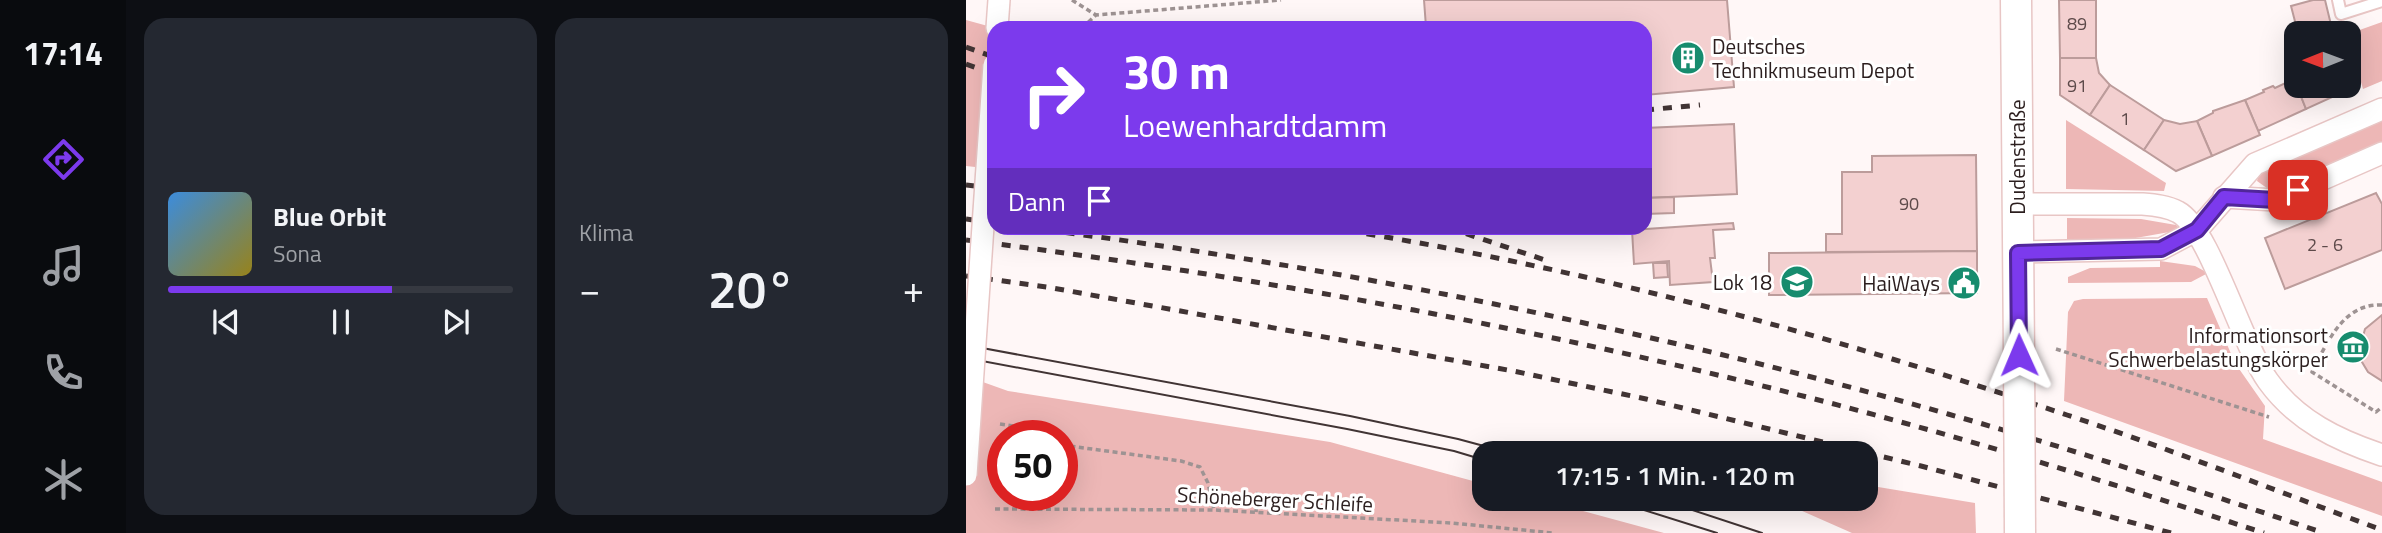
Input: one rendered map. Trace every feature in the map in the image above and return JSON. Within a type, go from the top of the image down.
[{"type":"main road","name":"Dudenstraße","points":[[2016,0],[2020,533]]},
{"type":"street","points":[[998,21],[999,0]]},
{"type":"street","points":[[2018,253],[2161,249],[2197,230],[2255,164],[2382,109]]},
{"type":"street","points":[[2224,197],[2275,200],[2382,153]]},
{"type":"street","points":[[966,475],[987,168]]},
{"type":"street","points":[[2017,204],[2161,206],[2180,212],[2197,230],[2250,349],[2278,393],[2301,416],[2319,429],[2349,444],[2382,455]]},
{"type":"lane","points":[[2338,0],[2341,14],[2382,1]]},
{"type":"path","points":[[1072,0],[1096,15],[1281,0]]},
{"type":"path","points":[[1090,21],[1096,15]]},
{"type":"path","points":[[2382,305],[2361,308],[2344,318],[2330,337],[2312,372],[2376,412],[2382,407]]},
{"type":"path","points":[[2056,349],[2278,420]]},
{"type":"path","points":[[1078,447],[1181,461],[1200,467],[1208,483],[1214,510]]},
{"type":"path","points":[[1256,512],[1258,492]]},
{"type":"path","name":"Schöneberger Schleife","points":[[1078,509],[1256,512],[1452,523],[1553,533]]},
{"type":"shaded area","points":[[966,20],[987,26],[987,168],[966,166]]},
{"type":"shaded area","points":[[2382,22],[2382,81],[2363,89],[2361,82],[2361,30]]},
{"type":"shaded area","points":[[2382,119],[2382,143],[2271,191],[2257,181],[2259,173]]},
{"type":"shaded area","points":[[2066,120],[2166,183],[2164,191],[2066,189]]},
{"type":"shaded area","points":[[2067,218],[2141,219],[2178,227],[2175,231],[2130,239],[2067,241]]},
{"type":"shaded area","points":[[2160,261],[2195,266],[2208,273],[2191,282],[2068,283],[2068,277],[2090,268],[2160,267]]},
{"type":"shaded area","points":[[2207,298],[2235,363],[2265,406],[2263,439],[2382,482],[2382,516],[2064,401],[2068,312],[2074,301]]},
{"type":"shaded area","points":[[966,376],[1008,391],[1330,442],[1472,481],[1472,511],[1583,511],[1664,533],[966,533]]},
{"type":"shaded area","points":[[1878,487],[1975,503],[1976,533],[1852,533],[1802,511],[1878,511]]},
{"type":"building","name":"Deutsches Technikmuseum Depot","points":[[1424,0],[1727,0],[1734,87],[1652,94],[1652,21],[1426,21]]},
{"type":"building","points":[[2059,0],[2096,0],[2096,58],[2060,58]]},
{"type":"building","points":[[2325,0],[2330,21],[2295,21],[2291,6]]},
{"type":"building","points":[[2060,58],[2096,58],[2099,73],[2110,85],[2090,115],[2060,95]]},
{"type":"building","points":[[2284,84],[2284,98],[2302,98],[2306,109],[2258,131],[2245,100],[2273,86],[2275,88]]},
{"type":"building","points":[[2110,85],[2164,120],[2144,150],[2090,115]]},
{"type":"building","points":[[2302,98],[2330,98],[2306,109]]},
{"type":"building","points":[[2245,100],[2260,135],[2212,156],[2197,121],[2213,111]]},
{"type":"building","points":[[2164,120],[2180,124],[2197,121],[2212,156],[2176,171],[2144,150]]},
{"type":"building","name":"Deutsches Technikmuseum Depot","points":[[1734,124],[1737,194],[1652,198],[1652,128]]},
{"type":"building","points":[[1976,155],[1977,251],[1826,252],[1826,234],[1842,234],[1842,172],[1872,172],[1872,156]]},
{"type":"building","points":[[2376,193],[2382,204],[2382,250],[2285,289],[2265,238]]},
{"type":"building","points":[[1674,197],[1674,213],[1652,214],[1652,198]]},
{"type":"building","points":[[1733,223],[1734,229],[1713,230],[1715,258],[1710,258],[1713,282],[1670,285],[1669,261],[1634,264],[1632,235],[1652,235],[1652,229]]},
{"type":"building","points":[[1977,251],[1977,293],[1769,295],[1769,253]]},
{"type":"building","points":[[1653,263],[1667,263],[1668,277],[1654,278]]},
{"type":"building","points":[[2382,315],[2382,381],[2368,372],[2359,351],[2365,329]]},
{"type":"tram line","points":[[966,345],[1350,416],[1472,443]]},
{"type":"tram line","points":[[966,358],[1347,429],[1472,456]]},
{"type":"tram line","points":[[1647,511],[1717,533]]},
{"type":"tram line","points":[[1695,511],[1762,533]]},
{"type":"railway","points":[[966,47],[987,54]]},
{"type":"railway","points":[[966,64],[987,72]]},
{"type":"railway","points":[[1652,109],[1700,105]]},
{"type":"railway","points":[[966,185],[987,187]]},
{"type":"railway","points":[[966,219],[987,222]]},
{"type":"railway","points":[[1081,235],[1378,282],[1607,328],[1722,355],[1996,428],[2324,533]]},
{"type":"railway","points":[[1372,235],[1518,262],[1610,283],[1886,357],[2107,428],[2382,530]]},
{"type":"railway","points":[[1470,235],[1545,260]]},
{"type":"railway","points":[[966,240],[1175,269],[1383,304],[1692,369],[1913,425],[2264,533]]},
{"type":"railway","points":[[966,276],[1047,287],[1513,371],[1646,399],[1921,466],[2171,533]]},
{"type":"place","name":"Deutsches Technikmuseum Depot","points":[[1688,58]]},
{"type":"place","name":"Lok 18","points":[[1797,282]]},
{"type":"place","name":"HaiWays","points":[[1964,283]]},
{"type":"place","name":"Informationsort Schwerbelastungskörper","points":[[2353,347]]},
{"type":"route","points":[[2019,355],[2018,253],[2161,249],[2197,230],[2224,197],[2275,200],[2298,190]]}]
